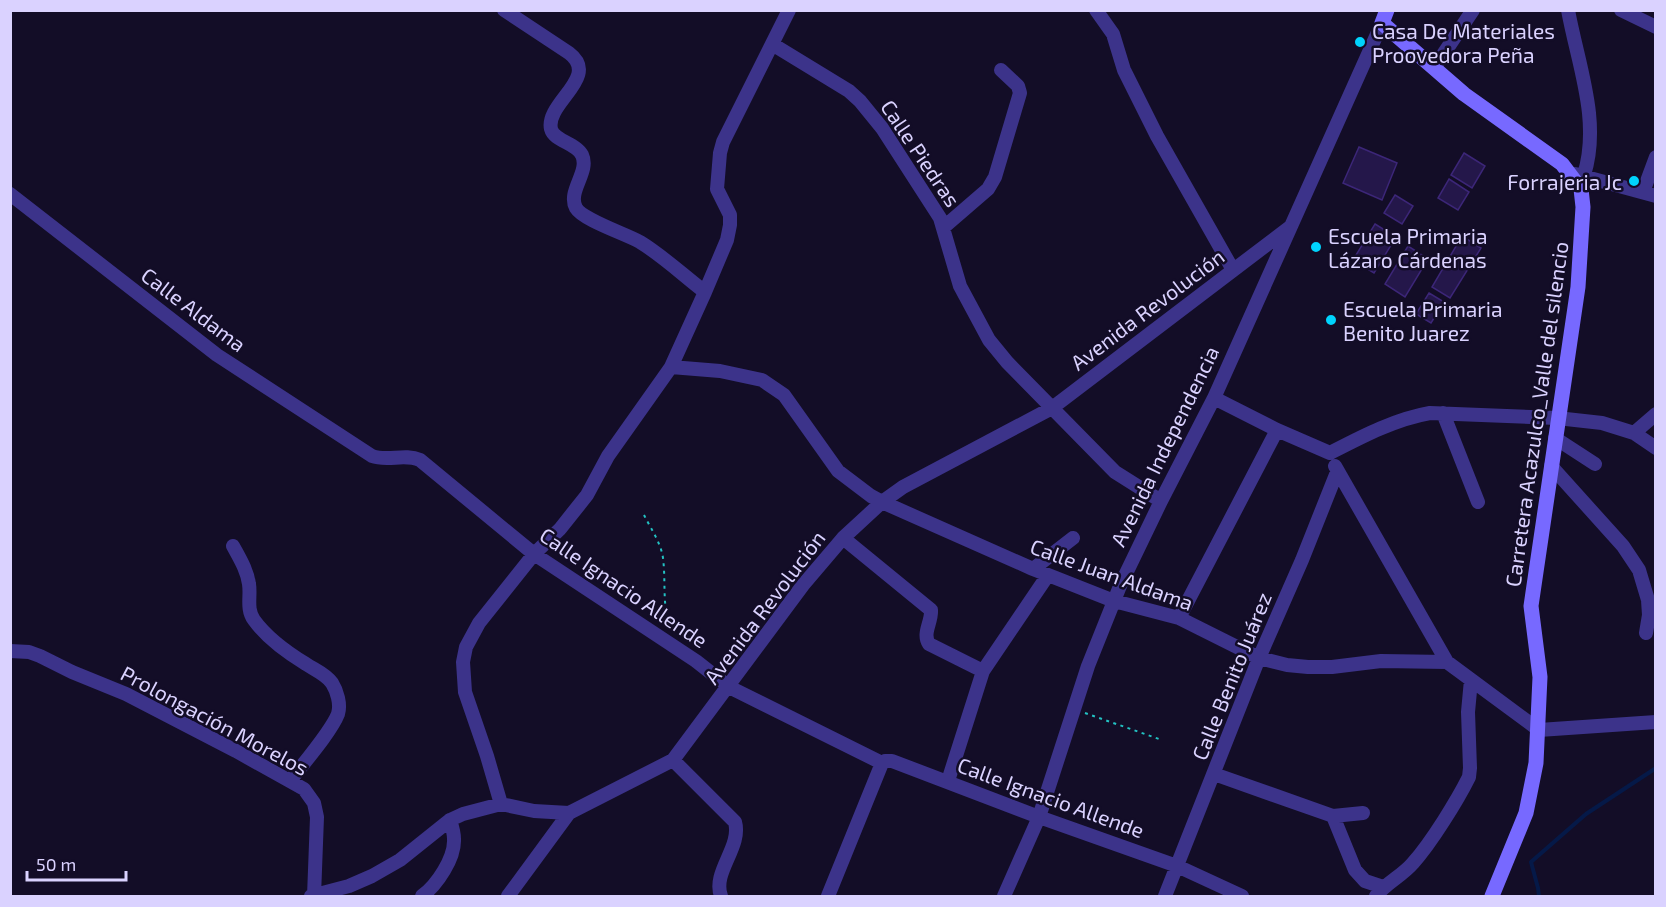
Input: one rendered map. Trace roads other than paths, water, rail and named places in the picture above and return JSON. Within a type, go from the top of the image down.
[{"type":"main road","name":"Carretera Acazulco_Valle del silencio","points":[[1384,17],[1434,68],[1464,93],[1577,174],[1581,189],[1583,207],[1578,287],[1531,606],[1540,677],[1536,763],[1526,813],[1492,897]]},
{"type":"street","points":[[504,10],[569,53],[579,64],[577,79],[555,112],[551,125],[554,134],[578,149],[582,155],[584,162],[574,195],[576,207],[585,216],[640,242],[705,292]]},
{"type":"street","points":[[501,804],[465,692],[463,662],[466,647],[479,623],[534,554],[560,529],[587,495],[608,456],[670,367],[705,292],[726,240],[731,219],[717,189],[720,153],[732,121],[789,10]]},
{"type":"street","points":[[1096,10],[1113,34],[1124,70],[1157,136],[1233,270]]},
{"type":"street","points":[[1434,68],[1473,10]]},
{"type":"street","points":[[1568,10],[1590,115],[1590,152],[1577,174],[1649,194],[1656,157]]},
{"type":"street","points":[[1621,10],[1656,27]]},
{"type":"street","name":"Avenida Independencia","points":[[1004,897],[1039,817],[1088,666],[1114,601],[1161,501],[1214,398],[1384,17]]},
{"type":"street","name":"Calle Piedras","points":[[772,44],[849,91],[860,101],[882,128],[944,227],[960,286],[989,340],[1007,362],[1115,472],[1161,501]]},
{"type":"street","points":[[944,227],[988,189],[1000,163],[1020,93],[1018,86],[1000,70]]},
{"type":"street","name":"Calle Aldama","points":[[10,194],[217,355],[305,411],[359,449]]},
{"type":"street","name":"Avenida Revolución","points":[[508,897],[569,813],[673,760],[790,602],[843,538],[882,502],[903,488],[1052,408],[1290,227]]},
{"type":"street","name":"Calle Juan Aldama","points":[[670,367],[720,370],[748,376],[776,388],[784,395],[838,471],[882,502],[1033,569],[1114,601],[1179,618],[1259,658],[1308,668],[1381,661],[1447,662]]},
{"type":"street","points":[[1214,398],[1277,430],[1330,453],[1337,472],[1447,662],[1472,681],[1539,730],[1656,722]]},
{"type":"street","points":[[1330,453],[1368,434],[1430,413],[1557,418],[1602,423],[1634,433],[1656,448]]},
{"type":"street","points":[[1443,413],[1478,502]]},
{"type":"street","points":[[1634,433],[1656,414]]},
{"type":"street","points":[[1179,618],[1277,430]]},
{"type":"street","points":[[1555,438],[1595,464]]},
{"type":"street","name":"Calle Ignacio Allende","points":[[359,449],[381,459],[404,457],[420,460],[534,554],[696,661],[729,687],[882,763],[892,761],[1177,866],[1242,897]]},
{"type":"street","points":[[1551,466],[1623,546],[1639,570],[1648,600],[1646,633]]},
{"type":"street","name":"Calle Benito Juárez","points":[[1165,897],[1259,658],[1337,472]]},
{"type":"street","points":[[843,538],[931,610],[926,636],[929,644],[983,671]]},
{"type":"street","points":[[1033,569],[1073,538]]},
{"type":"street","points":[[233,546],[246,571],[250,586],[249,608],[254,620],[277,643],[323,674],[332,683],[339,704],[338,714],[331,726],[290,781]]},
{"type":"street","points":[[948,781],[983,671],[1048,575]]},
{"type":"street","name":"Prolongación Morelos","points":[[10,651],[29,652],[40,656],[126,694],[304,789],[314,803],[317,817],[313,896]]},
{"type":"street","points":[[1333,816],[1355,870],[1379,892],[1405,872],[1415,861],[1468,777],[1470,768],[1468,712],[1472,681]]},
{"type":"street","points":[[673,760],[735,822],[736,836],[720,882],[721,897]]},
{"type":"street","points":[[828,897],[882,763]]},
{"type":"street","points":[[1214,774],[1333,816],[1364,813]]},
{"type":"street","points":[[313,896],[349,886],[372,876],[400,860],[450,820],[463,814],[501,804],[534,811],[569,813]]},
{"type":"street","points":[[423,897],[429,892],[452,854],[454,839],[450,820]]},
{"type":"waterway","points":[[1539,896],[1531,862],[1586,814],[1656,768]]},
{"type":"place","name":"Casa De Materiales Proovedora Peña","points":[[1360,42]]},
{"type":"place","name":"Forrajeria Jc","points":[[1634,181]]},
{"type":"place","name":"Escuela Primaria Lázaro Cárdenas","points":[[1316,247]]},
{"type":"place","name":"Escuela Primaria Benito Juarez","points":[[1331,320]]}]
